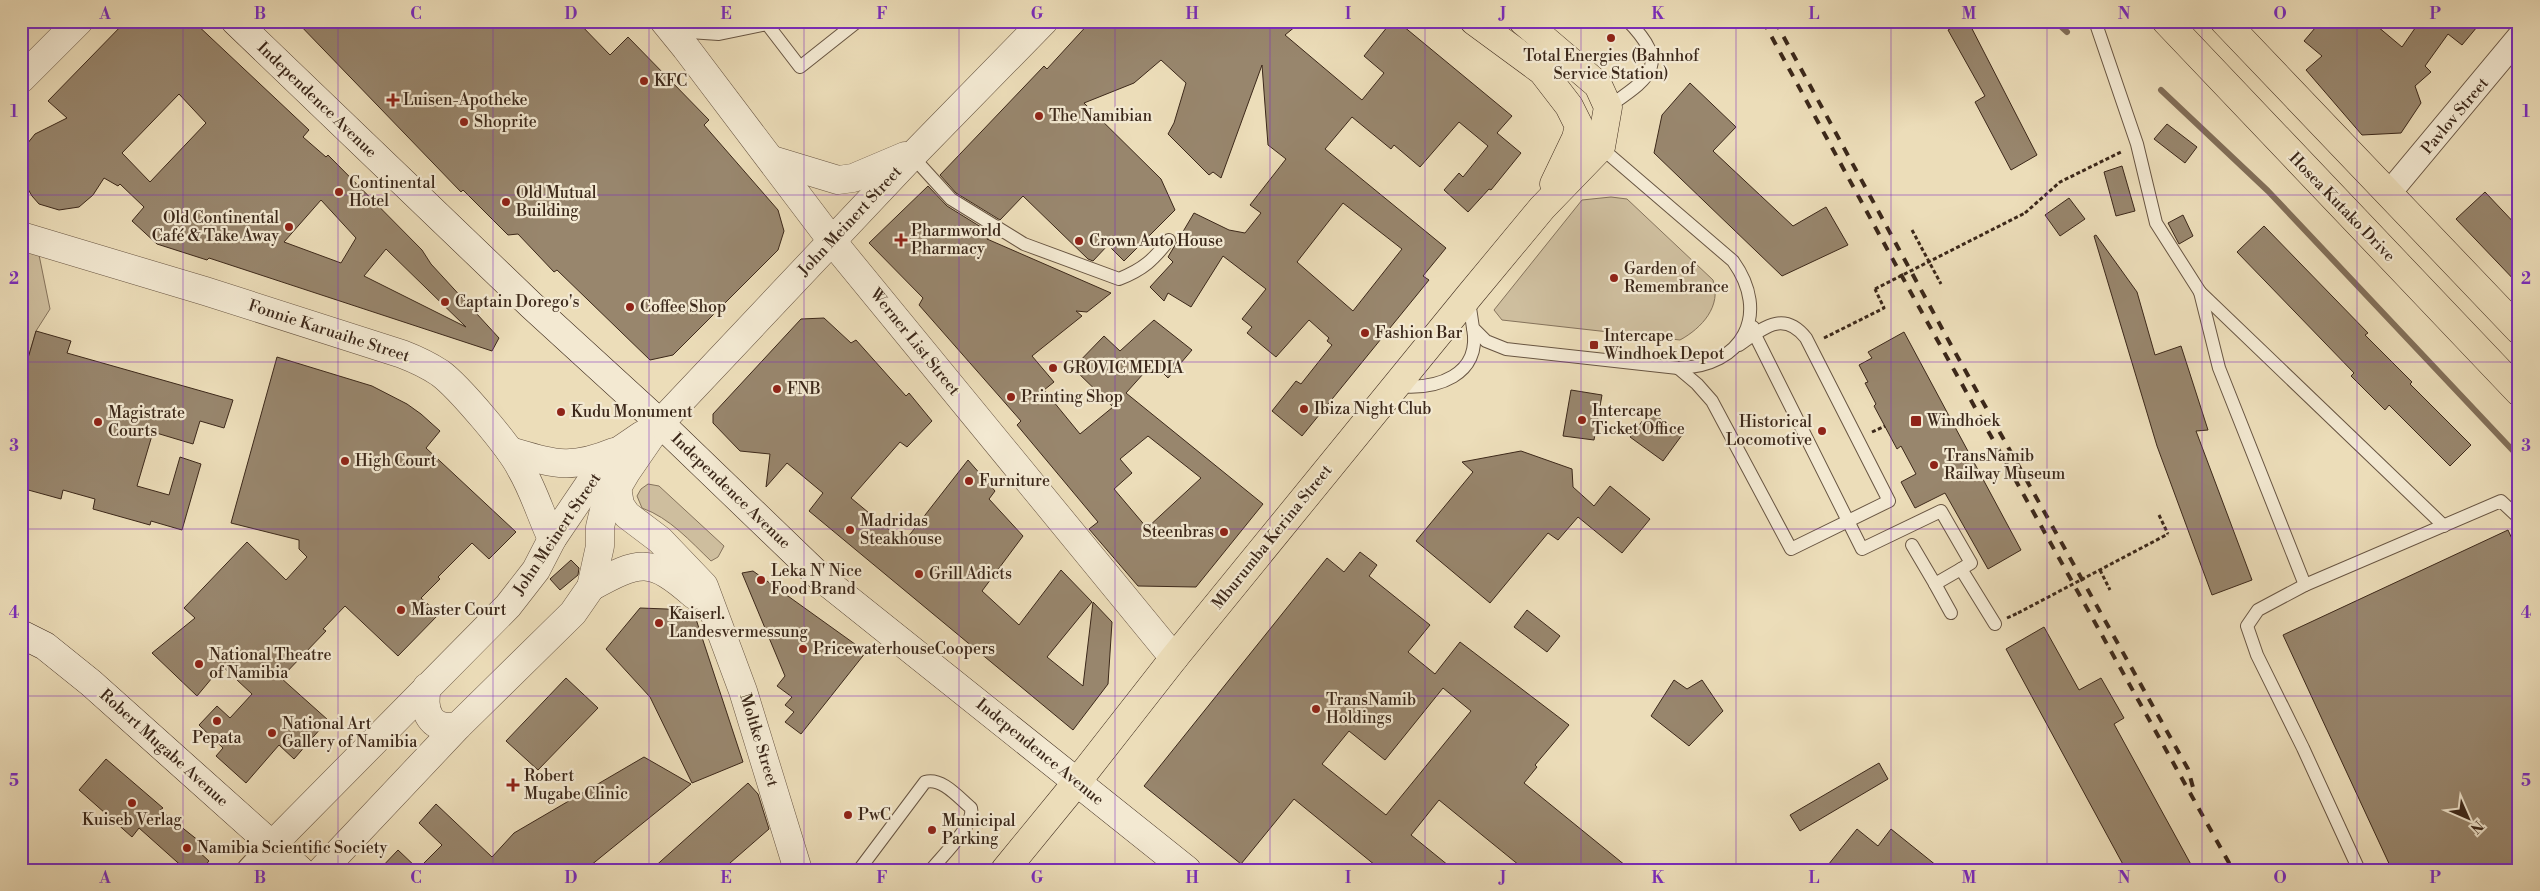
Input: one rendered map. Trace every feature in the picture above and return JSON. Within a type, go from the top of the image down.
[{"type":"main road","points":[[1474,21],[1542,71],[1569,106],[1588,142]]},
{"type":"main road","points":[[1523,21],[1598,84],[1608,107],[1588,142]]},
{"type":"main road","name":"Hosea Kutako Drive","points":[[2166,21],[2519,392]]},
{"type":"main road","points":[[2224,21],[2519,330]]},
{"type":"main road","name":"Mburumba Kerina Street","points":[[1005,870],[1078,782],[1174,658],[1542,208],[1588,142]]},
{"type":"street","points":[[21,79],[79,21]]},
{"type":"street","name":"Independence Avenue","points":[[235,21],[531,305],[660,423],[819,576],[1188,870]]},
{"type":"street","name":"John Meinert Street","points":[[322,870],[458,726],[544,643],[573,612],[591,587],[600,546],[600,527],[604,510],[617,487],[660,423],[915,153],[1044,21]]},
{"type":"street","name":"Werner List Street","points":[[668,26],[832,241],[1174,658]]},
{"type":"street","name":"Pavlov Street","points":[[2389,193],[2519,37]]},
{"type":"street","points":[[772,160],[838,180],[852,178],[915,153]]},
{"type":"street","name":"Fonnie Karuaihe Street","points":[[21,236],[206,291],[414,359],[441,374],[510,450],[531,488],[552,539]]},
{"type":"street","name":"John Meinert Street","points":[[272,845],[508,606],[536,570],[552,539],[594,477],[620,450],[660,423]]},
{"type":"street","points":[[510,450],[560,464],[577,464],[620,450]]},
{"type":"street","name":"Moltke Street","points":[[617,487],[620,505],[627,515],[660,540],[704,586],[743,691],[798,870]]},
{"type":"street","points":[[591,587],[612,575],[638,565],[652,566],[670,576],[714,612]]},
{"type":"street","name":"Robert Mugabe Avenue","points":[[21,634],[45,646],[91,683],[300,870]]},
{"type":"street","points":[[428,687],[424,702],[428,715],[439,725],[449,728],[458,726]]},
{"type":"street","points":[[249,870],[272,845]]},
{"type":"lane","points":[[668,26],[719,34],[767,24],[800,67],[858,21]]},
{"type":"lane","points":[[1608,107],[1642,82],[1650,70],[1653,55],[1644,38],[1628,21]]},
{"type":"lane","points":[[2095,21],[2137,144],[2156,223],[2200,292],[2444,526]]},
{"type":"lane","points":[[1588,142],[1733,260],[1745,276],[1750,295],[1750,315],[1755,334],[1862,549],[1941,511],[1971,562],[1935,584]]},
{"type":"lane","points":[[915,153],[951,199],[1024,244],[1119,279],[1138,271],[1152,261],[1169,240]]},
{"type":"lane","points":[[2200,292],[2219,368],[2305,585]]},
{"type":"lane","points":[[1396,386],[1428,387],[1441,384],[1458,372],[1474,355],[1476,343],[1469,296]]},
{"type":"lane","points":[[1733,350],[1744,333],[1750,315]]},
{"type":"lane","points":[[1473,328],[1486,341],[1506,349],[1678,368],[1698,368],[1716,361],[1768,326],[1785,323],[1801,331],[1810,344],[1889,501],[1790,549],[1712,401],[1698,384],[1678,368]]},
{"type":"lane","points":[[2359,870],[2303,748],[2257,655],[2247,626],[2258,610],[2305,585],[2501,501],[2519,518]]},
{"type":"lane","points":[[1912,545],[1951,613]]},
{"type":"lane","points":[[1961,569],[1995,624]]},
{"type":"lane","points":[[859,870],[925,782],[930,780],[938,781],[971,808],[972,814],[969,824],[931,870]]},
{"type":"path","points":[[1810,344],[1884,308],[1875,290],[2025,213],[2060,182],[2137,144]]},
{"type":"path","points":[[1912,230],[1941,284]]},
{"type":"path","points":[[2018,613],[2168,534],[2159,515]]},
{"type":"path","points":[[2100,570],[2110,590]]},
{"type":"shaded area","points":[[1611,197],[1627,199],[1713,280],[1715,299],[1702,323],[1680,340],[1502,320],[1494,310],[1582,200]]},
{"type":"shaded area","points":[[21,236],[36,240],[50,309],[36,331],[21,382]]},
{"type":"shaded area","points":[[648,484],[659,486],[724,546],[718,557],[711,561],[671,524],[642,508],[637,496],[641,489]]},
{"type":"building","points":[[126,21],[193,21],[309,130],[303,137],[326,157],[328,155],[422,250],[431,264],[499,338],[492,351],[209,258],[207,260],[157,244],[132,221],[144,207],[120,184],[118,186],[104,178],[93,195],[79,207],[59,210],[39,204],[21,177],[23,149],[35,134],[67,118],[48,101]],"holes":[[[179,94],[206,123],[150,182],[122,153]],[[321,200],[356,238],[341,263],[284,242]],[[386,249],[466,327],[364,276]]]},
{"type":"building","points":[[296,21],[577,21],[610,55],[628,37],[709,120],[704,125],[778,210],[784,231],[778,250],[673,355],[650,360],[557,270],[554,272],[518,234],[508,235],[463,190],[461,192]]},
{"type":"building","points":[[1091,21],[1152,21],[1159,27],[1169,21],[1302,21],[1285,35],[1362,100],[1384,73],[1364,56],[1392,21],[1397,21],[1512,116],[1497,133],[1521,153],[1491,190],[1489,189],[1468,212],[1444,190],[1459,173],[1463,177],[1488,146],[1459,122],[1420,167],[1394,145],[1391,149],[1352,117],[1325,149],[1446,248],[1423,276],[1429,280],[1302,436],[1272,411],[1296,381],[1301,384],[1332,345],[1327,341],[1329,338],[1309,320],[1276,357],[1247,333],[1252,327],[1242,319],[1266,289],[1223,256],[1191,307],[1168,293],[1164,301],[1150,287],[1173,262],[1168,257],[1194,213],[1229,230],[1245,233],[1261,213],[1250,205],[1286,159],[1268,145],[1262,65],[1221,178],[1213,172],[1209,175],[1168,134],[1174,123],[1186,83],[1161,60],[1134,83],[1084,103],[1161,179],[1175,210],[1124,261],[1108,245],[1093,261],[1088,259],[1023,196],[1000,220],[956,193],[940,175],[1044,66],[1047,69]],"holes":[[[1343,203],[1402,249],[1353,311],[1297,262]]]},
{"type":"building","points":[[1964,21],[1968,21],[2037,155],[2011,170],[1975,102],[1985,96],[1948,30]]},
{"type":"building","points":[[2321,21],[2371,21],[2402,47],[2420,21],[2482,21],[2462,45],[2448,34],[2425,66],[2431,72],[2415,86],[2421,103],[2401,133],[2362,135],[2306,70],[2322,56],[2304,41]]},
{"type":"building","points":[[1690,83],[1736,127],[1713,151],[1793,226],[1826,207],[1848,245],[1782,276],[1654,153],[1662,115]]},
{"type":"building","points":[[2167,124],[2197,147],[2185,163],[2154,139]]},
{"type":"building","points":[[2122,166],[2135,211],[2116,216],[2104,172]]},
{"type":"building","points":[[928,186],[947,206],[989,232],[987,234],[991,236],[987,239],[1111,293],[1087,312],[1076,311],[1082,316],[1032,356],[1054,382],[1044,390],[1080,434],[1113,407],[1073,368],[1104,336],[1120,351],[1154,320],[1192,350],[1168,378],[1153,363],[1126,393],[1263,504],[1196,587],[1138,586],[1089,529],[1098,522],[1017,425],[1021,421],[919,305],[923,298],[869,243]],"holes":[[[1148,436],[1201,478],[1147,528],[1114,489],[1132,473],[1120,459]]]},
{"type":"building","points":[[2485,192],[2519,228],[2519,285],[2456,219]]},
{"type":"building","points":[[2069,198],[2085,219],[2060,236],[2045,215]]},
{"type":"building","points":[[2183,215],[2193,236],[2179,244],[2168,223]]},
{"type":"building","points":[[2264,226],[2368,333],[2365,335],[2412,382],[2410,384],[2471,445],[2450,466],[2389,405],[2385,410],[2351,376],[2354,373],[2237,252]]},
{"type":"building","points":[[2096,235],[2137,292],[2155,355],[2181,346],[2208,430],[2196,431],[2252,580],[2212,595],[2157,446],[2094,236]]},
{"type":"building","points":[[824,318],[851,343],[856,340],[906,396],[909,393],[932,421],[907,447],[900,442],[851,498],[904,542],[968,460],[995,491],[989,499],[1023,536],[982,591],[1019,625],[1061,570],[1092,602],[1047,657],[1083,686],[1093,602],[1112,622],[1108,684],[1073,730],[809,511],[823,493],[787,463],[766,487],[770,454],[740,451],[713,423],[713,414],[801,319]]},
{"type":"building","points":[[36,331],[71,341],[67,353],[233,400],[224,428],[200,421],[193,444],[153,432],[137,486],[169,495],[180,457],[201,464],[182,530],[151,521],[150,525],[93,509],[95,499],[63,490],[61,499],[21,488],[21,382]]},
{"type":"building","points":[[1904,332],[2021,550],[1988,569],[1945,493],[1915,508],[1901,482],[1916,474],[1901,446],[1897,449],[1874,406],[1876,404],[1865,383],[1868,382],[1859,365],[1872,358],[1868,352]]},
{"type":"building","points":[[277,357],[372,386],[407,404],[421,414],[440,431],[426,448],[516,532],[489,559],[472,543],[438,577],[440,579],[421,598],[439,614],[398,656],[345,606],[323,629],[326,631],[281,678],[328,720],[294,759],[279,745],[246,783],[216,756],[223,748],[199,725],[217,706],[230,718],[252,694],[222,666],[197,696],[152,653],[195,618],[184,608],[247,542],[286,580],[307,557],[299,549],[299,540],[231,523]]},
{"type":"building","name":"Intercape Ticket Office","points":[[1571,390],[1602,395],[1594,440],[1563,436]]},
{"type":"building","points":[[1650,411],[1682,435],[1663,461],[1630,437]]},
{"type":"building","points":[[1521,451],[1572,469],[1573,487],[1594,506],[1610,486],[1650,519],[1622,553],[1578,517],[1558,540],[1548,533],[1490,603],[1416,541],[1473,472],[1462,462]]},
{"type":"building","points":[[2508,530],[2519,554],[2519,870],[2392,870],[2283,635]]},
{"type":"building","points":[[1360,552],[1377,565],[1369,576],[1430,625],[1408,652],[1435,674],[1460,642],[1569,725],[1535,765],[1537,767],[1524,783],[1631,870],[1525,870],[1439,800],[1411,835],[1454,870],[1381,870],[1294,799],[1241,864],[1144,786],[1327,558],[1344,572]],"holes":[[[1443,688],[1471,711],[1386,815],[1322,764],[1349,731],[1385,760]]]},
{"type":"building","points":[[571,560],[579,568],[578,575],[560,590],[550,579]]},
{"type":"building","points":[[753,571],[866,652],[801,734],[785,722],[794,712],[785,705],[792,697],[777,686],[785,676],[742,573]]},
{"type":"building","points":[[640,608],[693,610],[743,762],[692,783],[650,697],[606,649]]},
{"type":"building","points":[[1527,610],[1560,636],[1547,652],[1514,627]]},
{"type":"building","points":[[2044,627],[2079,690],[2101,678],[2124,718],[2114,724],[2194,870],[2126,870],[2006,649]]},
{"type":"building","points":[[566,678],[598,708],[538,770],[506,741]]},
{"type":"building","points":[[1674,680],[1687,689],[1702,680],[1723,711],[1689,746],[1651,716]]},
{"type":"building","points":[[644,757],[691,784],[585,870],[379,870],[398,850],[418,869],[442,845],[419,823],[436,804],[492,857],[514,833]]},
{"type":"building","points":[[106,759],[163,808],[160,810],[204,845],[198,851],[209,861],[201,870],[186,870],[139,828],[132,837],[79,790]]},
{"type":"building","points":[[1879,763],[1888,779],[1800,831],[1790,815]]},
{"type":"building","points":[[748,783],[758,794],[769,829],[722,870],[651,870]]},
{"type":"building","points":[[1857,829],[1878,846],[1891,829],[1942,870],[1824,870]]},
{"type":"waterway","points":[[2055,21],[2067,32]]},
{"type":"waterway","points":[[2161,90],[2268,191],[2519,457]]},
{"type":"railway","points":[[1763,21],[1910,291],[2233,870]]},
{"type":"railway","points":[[1775,21],[1951,345],[2188,769],[2194,791]]},
{"type":"place","name":"Total Energies (Bahnhof Service Station)","points":[[1611,38]]},
{"type":"place","name":"KFC","points":[[644,81]]},
{"type":"place","name":"Luisen-Apotheke","points":[[393,100]]},
{"type":"place","name":"The Namibian","points":[[1039,116]]},
{"type":"place","name":"Shoprite","points":[[464,122]]},
{"type":"place","name":"Continental Hotel","points":[[339,192]]},
{"type":"place","name":"Old Mutual Building","points":[[506,202]]},
{"type":"place","name":"Old Continental Café & Take Away","points":[[289,227]]},
{"type":"place","name":"Pharmworld Pharmacy","points":[[901,240]]},
{"type":"place","name":"Crown Auto House","points":[[1079,241]]},
{"type":"place","name":"Garden of Remembrance","points":[[1614,278]]},
{"type":"place","name":"Captain Dorego's","points":[[445,302]]},
{"type":"place","name":"Coffee Shop","points":[[630,307]]},
{"type":"place","name":"Fashion Bar","points":[[1365,333]]},
{"type":"place","name":"Intercape Windhoek Depot","points":[[1594,345]]},
{"type":"place","name":"GROVIC MEDIA","points":[[1053,368]]},
{"type":"place","name":"FNB","points":[[777,389]]},
{"type":"place","name":"Printing Shop","points":[[1011,397]]},
{"type":"place","name":"Ibiza Night Club","points":[[1304,409]]},
{"type":"place","name":"Kudu Monument","points":[[561,412]]},
{"type":"place","name":"Intercape Ticket Office","points":[[1582,420]]},
{"type":"place","name":"Windhoek","points":[[1916,421]]},
{"type":"place","name":"Magistrate Courts","points":[[98,422]]},
{"type":"place","name":"Historical Locomotive","points":[[1822,431]]},
{"type":"place","name":"High Court","points":[[345,461]]},
{"type":"place","name":"TransNamib Railway Museum","points":[[1934,465]]},
{"type":"place","name":"Furniture","points":[[969,481]]},
{"type":"place","name":"Madridas Steakhouse","points":[[850,530]]},
{"type":"place","name":"Steenbras","points":[[1224,532]]},
{"type":"place","name":"Grill Adicts","points":[[919,574]]},
{"type":"place","name":"Leka N' Nice Food Brand","points":[[761,580]]},
{"type":"place","name":"Master Court","points":[[401,610]]},
{"type":"place","name":"Kaiserl. Landesvermessung","points":[[659,623]]},
{"type":"place","name":"PricewaterhouseCoopers","points":[[803,649]]},
{"type":"place","name":"National Theatre of Namibia","points":[[199,664]]},
{"type":"place","name":"TransNamib Holdings","points":[[1316,709]]},
{"type":"place","name":"Pepata","points":[[217,721]]},
{"type":"place","name":"National Art Gallery of Namibia","points":[[272,733]]},
{"type":"place","name":"Robert Mugabe Clinic","points":[[513,785]]},
{"type":"place","name":"Kuiseb Verlag","points":[[132,803]]},
{"type":"place","name":"PwC","points":[[848,815]]},
{"type":"place","name":"Municipal Parking","points":[[932,830]]},
{"type":"place","name":"Namibia Scientific Society","points":[[187,848]]}]
